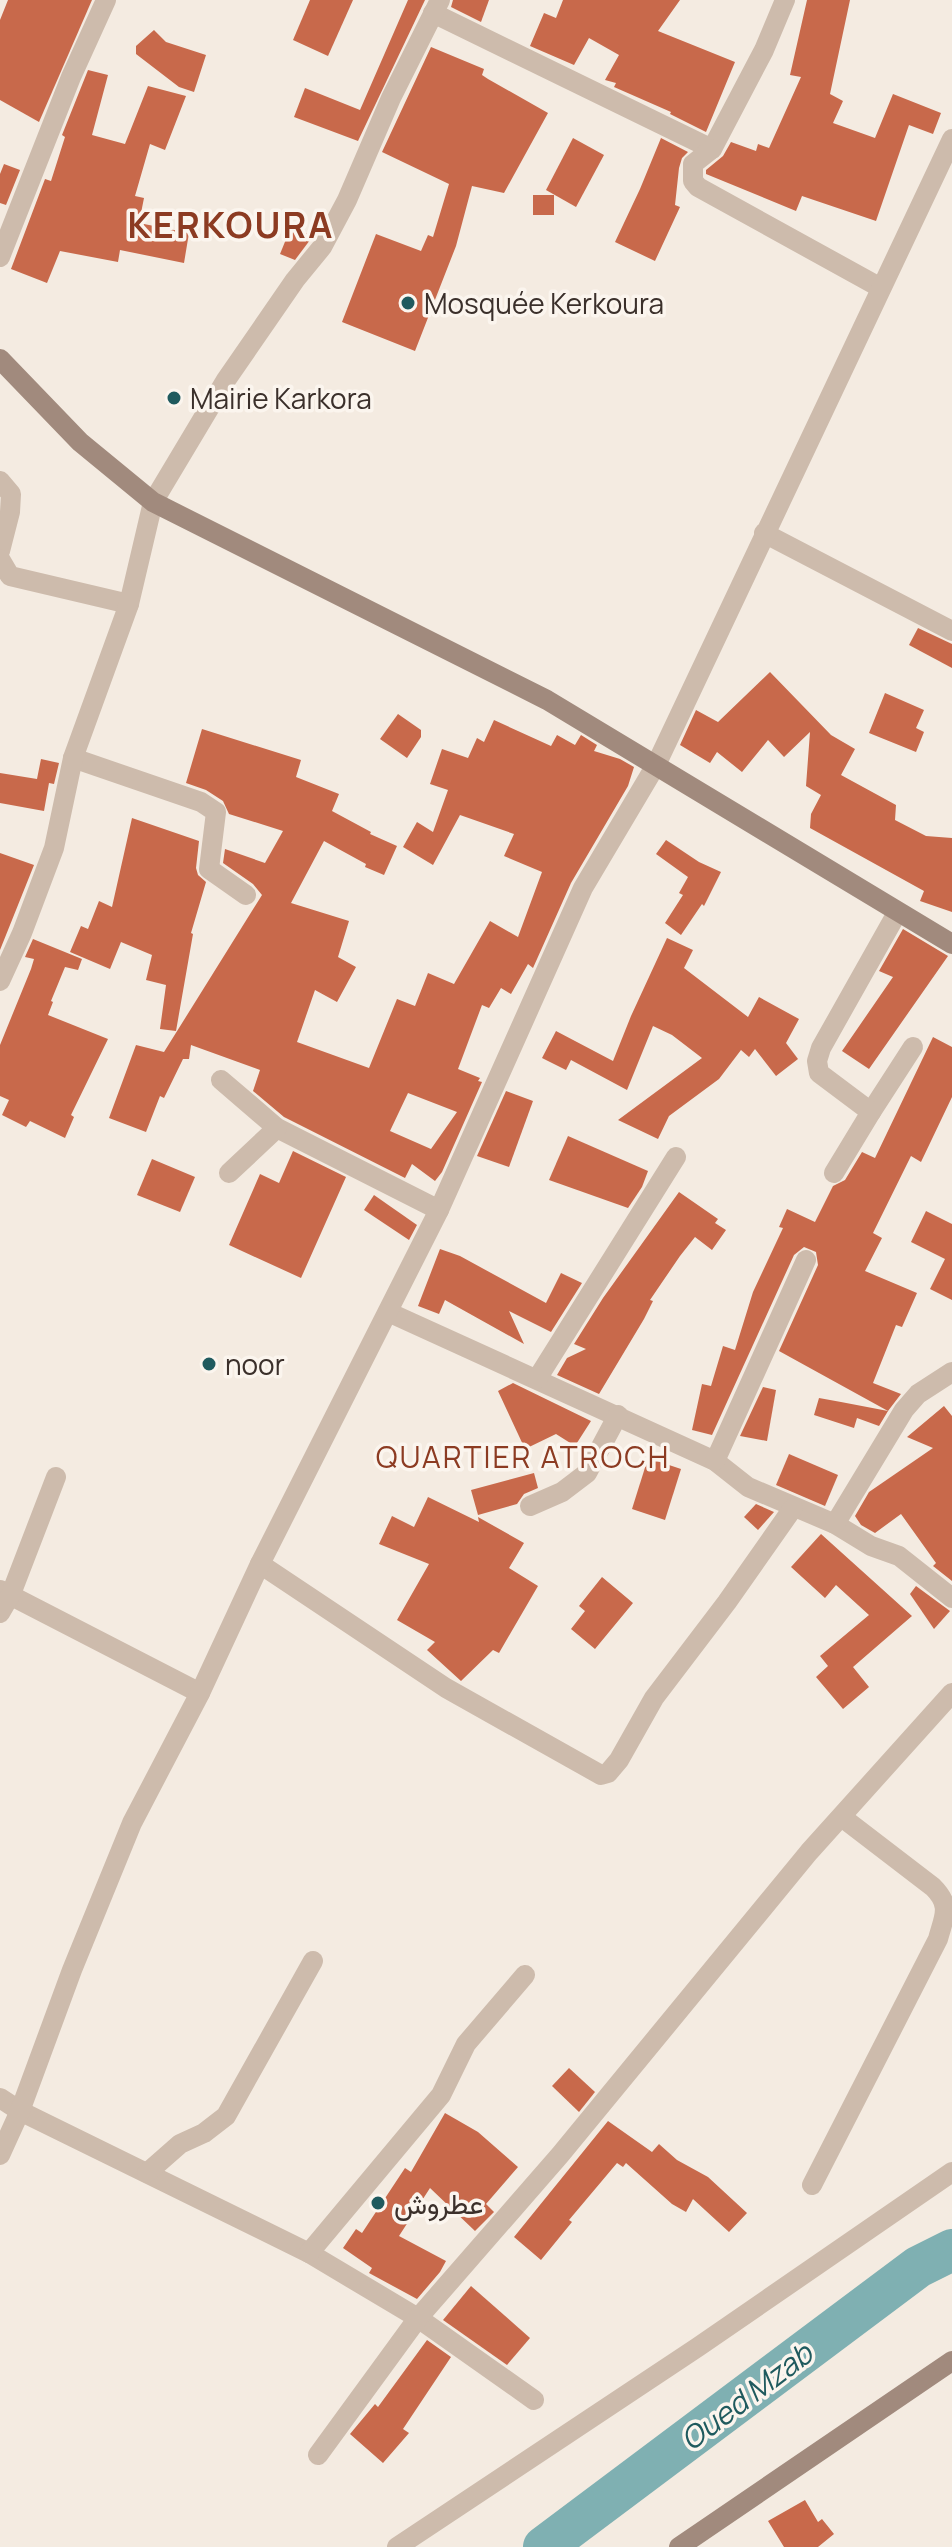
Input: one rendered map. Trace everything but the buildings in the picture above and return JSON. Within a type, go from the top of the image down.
[{"type":"main road","points":[[0,359],[80,442],[153,502],[547,700],[952,944]]},
{"type":"main road","points":[[679,2547],[952,2361]]},
{"type":"street","points":[[0,257],[71,77],[106,0]]},
{"type":"street","points":[[785,0],[764,50],[712,149],[693,164],[693,181],[698,187],[881,288]]},
{"type":"street","points":[[0,981],[54,848],[73,758],[129,604],[153,502],[226,380],[295,280],[322,247],[437,7],[712,149]]},
{"type":"street","points":[[0,2155],[132,1823],[200,1693],[260,1564],[439,1210],[583,888],[656,765],[952,139]]},
{"type":"street","points":[[0,481],[11,494],[10,512],[0,551]]},
{"type":"street","points":[[764,533],[952,631]]},
{"type":"street","points":[[0,559],[10,576],[129,604]]},
{"type":"street","points":[[73,758],[201,802],[216,812],[209,869],[246,895]]},
{"type":"street","points":[[871,1112],[819,1073],[817,1061],[821,1048],[897,913]]},
{"type":"street","points":[[834,1173],[913,1047]]},
{"type":"street","points":[[221,1080],[277,1128],[439,1210]]},
{"type":"street","points":[[229,1173],[277,1128]]},
{"type":"street","points":[[537,1379],[676,1157]]},
{"type":"street","points":[[715,1461],[806,1260]]},
{"type":"street","points":[[388,1312],[715,1461],[748,1487],[835,1524],[871,1546],[899,1556],[952,1598]]},
{"type":"street","points":[[835,1524],[904,1410],[918,1394],[952,1372]]},
{"type":"street","points":[[530,1506],[562,1492],[587,1473],[618,1415]]},
{"type":"street","points":[[0,1613],[6,1592],[56,1477]]},
{"type":"street","points":[[260,1564],[446,1688],[601,1775],[608,1773],[619,1760],[654,1698],[793,1508]]},
{"type":"street","points":[[6,1592],[200,1693]]},
{"type":"street","points":[[318,2455],[418,2318],[560,2155],[809,1852],[843,1818],[952,1693]]},
{"type":"street","points":[[812,2185],[938,1939],[946,1910],[944,1898],[933,1887],[843,1818]]},
{"type":"street","points":[[147,2173],[180,2144],[204,2133],[226,2116],[313,1961]]},
{"type":"street","points":[[309,2253],[441,2095],[466,2044],[525,1975]]},
{"type":"street","points":[[0,2098],[20,2111],[309,2253],[418,2318],[534,2400]]},
{"type":"street","points":[[397,2547],[698,2347],[952,2172]]},
{"type":"waterway","name":"Oued Mzab","points":[[544,2547],[918,2267],[952,2250]]},
{"type":"place","name":"Mosquée Kerkoura","points":[[408,303]]},
{"type":"place","name":"Mairie Karkora","points":[[174,398]]},
{"type":"place","name":"noor","points":[[209,1364]]},
{"type":"place","name":"عطروش","points":[[378,2203]]},
{"type":"district","name":"KERKOURA","points":[[231,224]]},
{"type":"district","name":"QUARTIER ATROCH","points":[[523,1456]]}]
